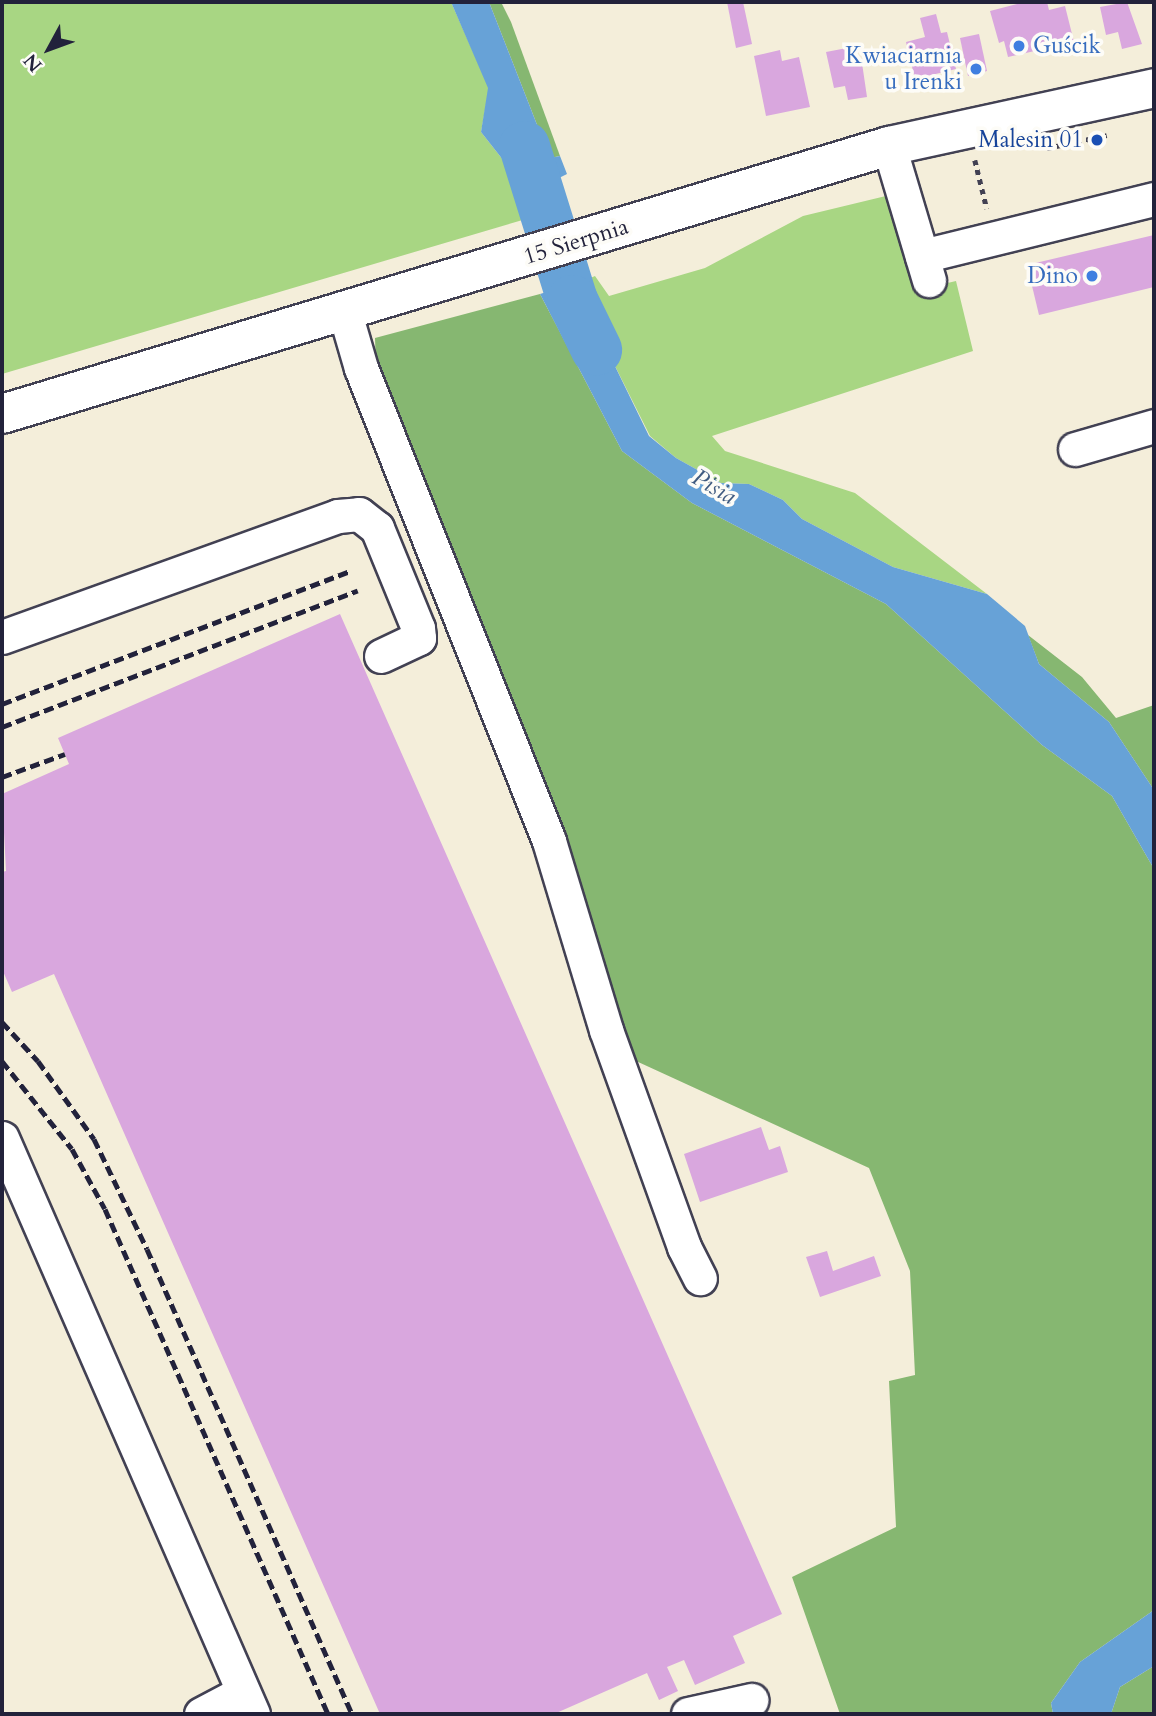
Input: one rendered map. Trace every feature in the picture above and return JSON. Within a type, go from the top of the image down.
[{"type":"main road","name":"15 Sierpnia","points":[[2,414],[345,313],[889,146],[1154,88]]},
{"type":"lane","points":[[889,146],[926,268],[996,240],[1154,199]]},
{"type":"lane","points":[[345,313],[361,368],[549,841],[606,1030],[684,1247],[700,1278]]},
{"type":"lane","points":[[1075,449],[1154,426]]},
{"type":"lane","points":[[2,638],[338,516],[359,514],[377,528],[418,628],[419,638],[381,656]]},
{"type":"lane","points":[[2,1138],[248,1703],[201,1714]]},
{"type":"lane","points":[[688,1714],[751,1700]]},
{"type":"path","points":[[974,156],[996,240]]},
{"type":"green space","points":[[2,2],[451,2],[489,88],[481,132],[511,170],[526,219],[2,374]]},
{"type":"green space","points":[[489,2],[501,2],[511,22],[560,156],[550,158]]},
{"type":"green space","points":[[890,195],[918,290],[956,281],[973,351],[712,436],[725,451],[855,493],[987,594],[893,567],[802,519],[783,500],[749,484],[721,483],[676,458],[650,436],[611,358],[588,279],[595,276],[609,296],[705,268],[803,216]]},
{"type":"green space","points":[[540,294],[622,451],[692,503],[886,604],[1042,745],[1112,796],[1154,869],[1154,1610],[1080,1662],[1051,1703],[1053,1714],[840,1714],[792,1577],[896,1527],[889,1381],[915,1375],[910,1271],[869,1168],[636,1061],[619,1031],[376,369],[375,338]]},
{"type":"green space","points":[[1028,635],[1082,677],[1116,718],[1154,705],[1154,790],[1109,722],[1039,664]]},
{"type":"green space","points":[[1154,1666],[1154,1714],[1111,1714],[1120,1687]]},
{"type":"water","points":[[451,2],[489,2],[550,158],[560,156],[567,174],[557,179],[566,207],[526,219],[511,170],[481,132],[488,88]]},
{"type":"water","points":[[588,279],[611,358],[649,436],[676,458],[721,483],[749,484],[783,500],[802,519],[893,567],[987,594],[1025,626],[1039,664],[1109,722],[1154,790],[1154,869],[1112,796],[1042,745],[886,604],[692,503],[622,451],[540,294]]},
{"type":"water","points":[[1154,1610],[1154,1666],[1120,1687],[1111,1714],[1053,1714],[1051,1703],[1080,1662]]},
{"type":"building","points":[[727,2],[743,2],[752,44],[736,48]]},
{"type":"building","points":[[1025,2],[1047,2],[1049,10],[1065,6],[1074,42],[1008,57],[1004,41],[999,43],[990,11]]},
{"type":"building","points":[[1127,2],[1142,44],[1122,49],[1118,32],[1106,35],[1100,7]]},
{"type":"building","points":[[936,14],[941,33],[947,32],[956,69],[915,79],[906,42],[925,37],[920,18]]},
{"type":"building","points":[[979,34],[987,71],[968,76],[960,38]]},
{"type":"building","points":[[847,48],[851,66],[862,63],[867,97],[848,100],[845,86],[834,88],[826,52]]},
{"type":"building","points":[[780,50],[782,61],[799,57],[810,107],[766,116],[754,56]]},
{"type":"building","name":"Dino","points":[[1154,235],[1154,287],[1039,315],[1027,265]]},
{"type":"building","points":[[340,614],[782,1614],[733,1636],[745,1663],[695,1685],[684,1660],[667,1667],[678,1691],[659,1700],[647,1673],[554,1714],[380,1714],[54,974],[12,992],[2,969],[2,872],[6,871],[2,794],[69,764],[58,738]]},
{"type":"building","points":[[761,1127],[769,1150],[780,1146],[788,1172],[700,1202],[684,1154]]},
{"type":"building","points":[[827,1251],[833,1271],[874,1256],[881,1276],[820,1297],[806,1257]]},
{"type":"waterway","name":"Pisia","points":[[524,146],[572,300],[596,349]]},
{"type":"railway","points":[[2,704],[350,571]]},
{"type":"railway","points":[[2,727],[358,590]]},
{"type":"railway","points":[[2,777],[65,754]]},
{"type":"railway","points":[[2,1022],[38,1061],[94,1139],[147,1249],[352,1714]]},
{"type":"railway","points":[[2,1061],[72,1149],[105,1209],[328,1714]]},
{"type":"place","name":"Guścik","points":[[1019,46]]},
{"type":"place","name":"Kwiaciarnia u Irenki","points":[[976,69]]},
{"type":"place","name":"Malesin 01","points":[[1097,140]]},
{"type":"place","name":"Dino","points":[[1092,276]]}]
